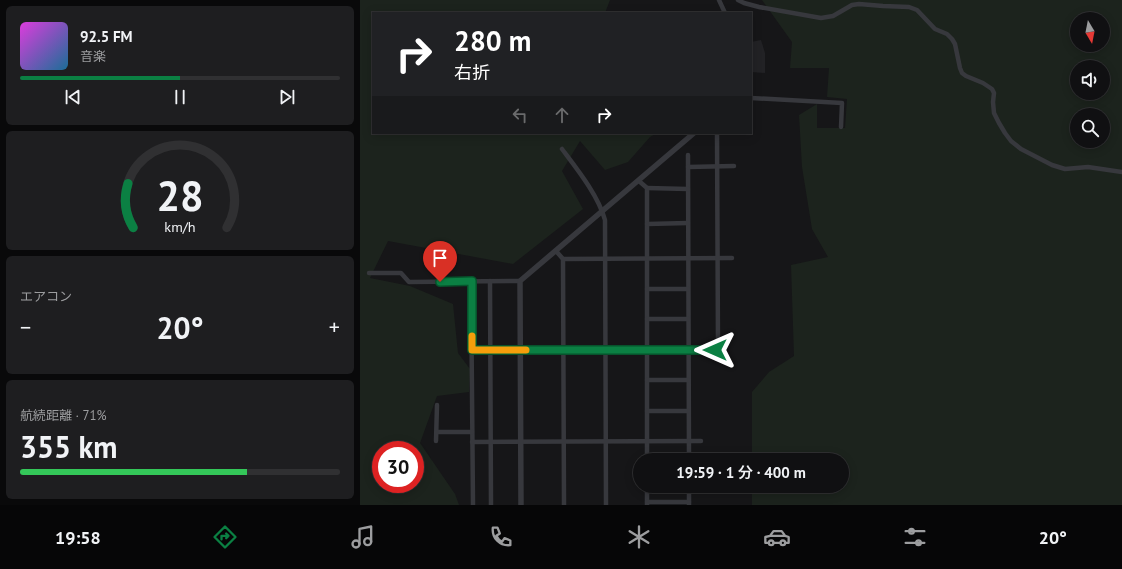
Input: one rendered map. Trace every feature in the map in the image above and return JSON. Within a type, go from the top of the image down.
[{"type":"street","points":[[719,0],[725,12]]},
{"type":"street","points":[[738,0],[759,7],[821,18],[833,16],[852,5],[859,4],[909,7],[917,10],[935,29],[947,34],[952,39],[955,44],[962,73],[992,89],[994,93],[994,113],[1005,133],[1011,141],[1021,149],[1052,165],[1065,169],[1088,168],[1122,172]]},
{"type":"street","points":[[752,98],[842,103],[841,128]]},
{"type":"street","points":[[369,273],[401,273],[409,282],[520,281],[603,212],[693,134]]},
{"type":"street","points":[[472,350],[715,350],[718,347],[717,134]]},
{"type":"street","points":[[562,149],[583,177],[603,212],[605,220],[606,505]]},
{"type":"street","points":[[688,155],[689,453]]},
{"type":"street","points":[[688,166],[734,166]]},
{"type":"street","points":[[639,181],[646,188],[647,453]]},
{"type":"street","points":[[646,188],[688,189]]},
{"type":"street","points":[[647,224],[688,223]]},
{"type":"street","points":[[556,251],[563,259],[564,505]]},
{"type":"street","points":[[563,259],[732,258]]},
{"type":"street","points":[[472,281],[473,505]]},
{"type":"street","points":[[490,281],[491,505]]},
{"type":"street","points":[[520,281],[521,505]]},
{"type":"street","points":[[647,289],[688,289]]},
{"type":"street","points":[[647,319],[688,319]]},
{"type":"street","points":[[647,380],[688,380]]},
{"type":"street","points":[[436,441],[437,405]]},
{"type":"street","points":[[647,411],[688,411]]},
{"type":"street","points":[[437,432],[472,432]]},
{"type":"street","points":[[472,442],[701,441]]},
{"type":"street","points":[[647,503],[689,503]]},
{"type":"shaded area","points":[[360,0],[610,0],[605,12],[372,12],[372,134],[655,134],[650,137],[628,162],[605,170],[580,141],[562,171],[583,209],[513,264],[388,241],[370,278],[410,286],[453,304],[458,353],[470,369],[469,392],[437,396],[421,441],[372,441],[372,493],[424,493],[424,449],[455,494],[459,505],[360,505]]},
{"type":"shaded area","points":[[762,0],[1122,0],[1122,505],[752,505],[752,493],[849,493],[849,453],[752,453],[752,392],[769,372],[794,356],[791,265],[828,257],[812,229],[802,167],[799,115],[817,104],[817,128],[845,128],[847,99],[827,97],[829,68],[790,68],[792,42]]},
{"type":"shaded area","points":[[761,40],[765,53],[765,73],[752,72],[752,42]]},
{"type":"slow traffic","points":[[472,336],[472,350],[526,350]]},
{"type":"route","points":[[440,282],[472,281],[472,350],[715,350]]}]
